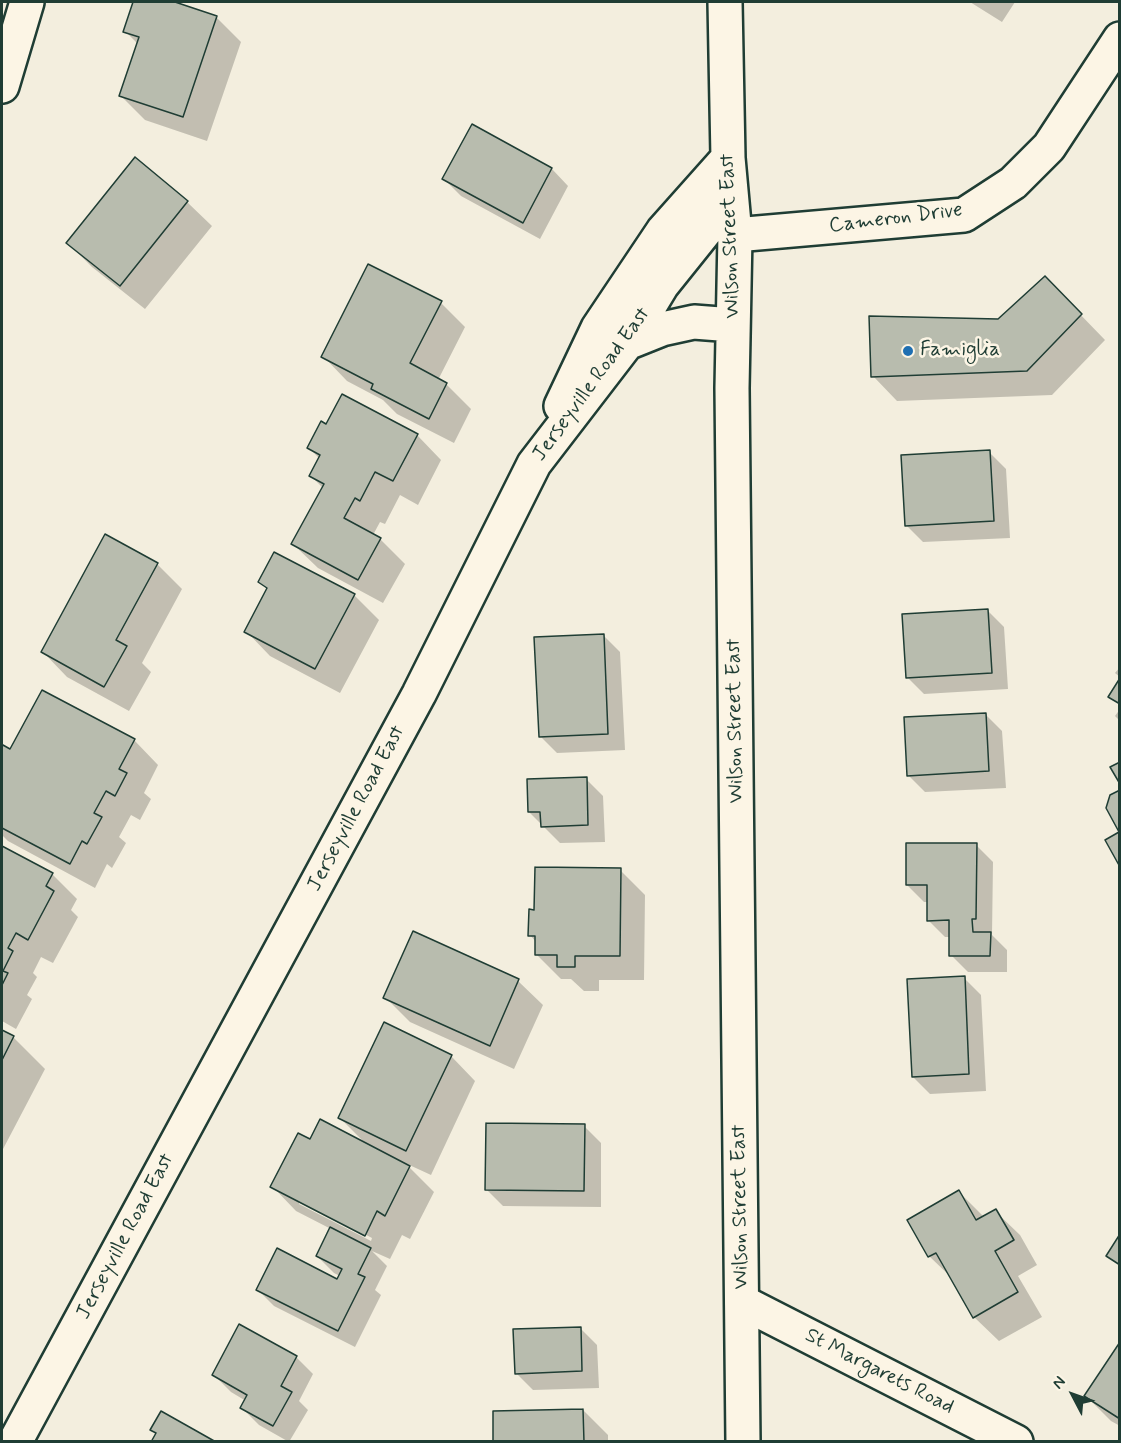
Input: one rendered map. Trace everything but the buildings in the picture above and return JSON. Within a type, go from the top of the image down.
[{"type":"main road","points":[[2,86],[27,2]]},
{"type":"main road","name":"Wilson Street East","points":[[724,2],[728,158],[735,235],[732,387],[743,1442]]},
{"type":"main road","name":"Cameron Drive","points":[[735,235],[964,215],[1013,183],[1049,147],[1119,39]]},
{"type":"main road","points":[[534,464],[598,328],[663,231],[728,158]]},
{"type":"main road","name":"Jerseyville Road East","points":[[15,1442],[419,694],[534,464],[627,343],[662,285],[731,199]]},
{"type":"main road","points":[[627,343],[662,329],[694,322],[734,325]]},
{"type":"main road","name":"St Margarets Road","points":[[742,1302],[1016,1442]]},
{"type":"place","name":"Famiglia","points":[[908,351]]}]
